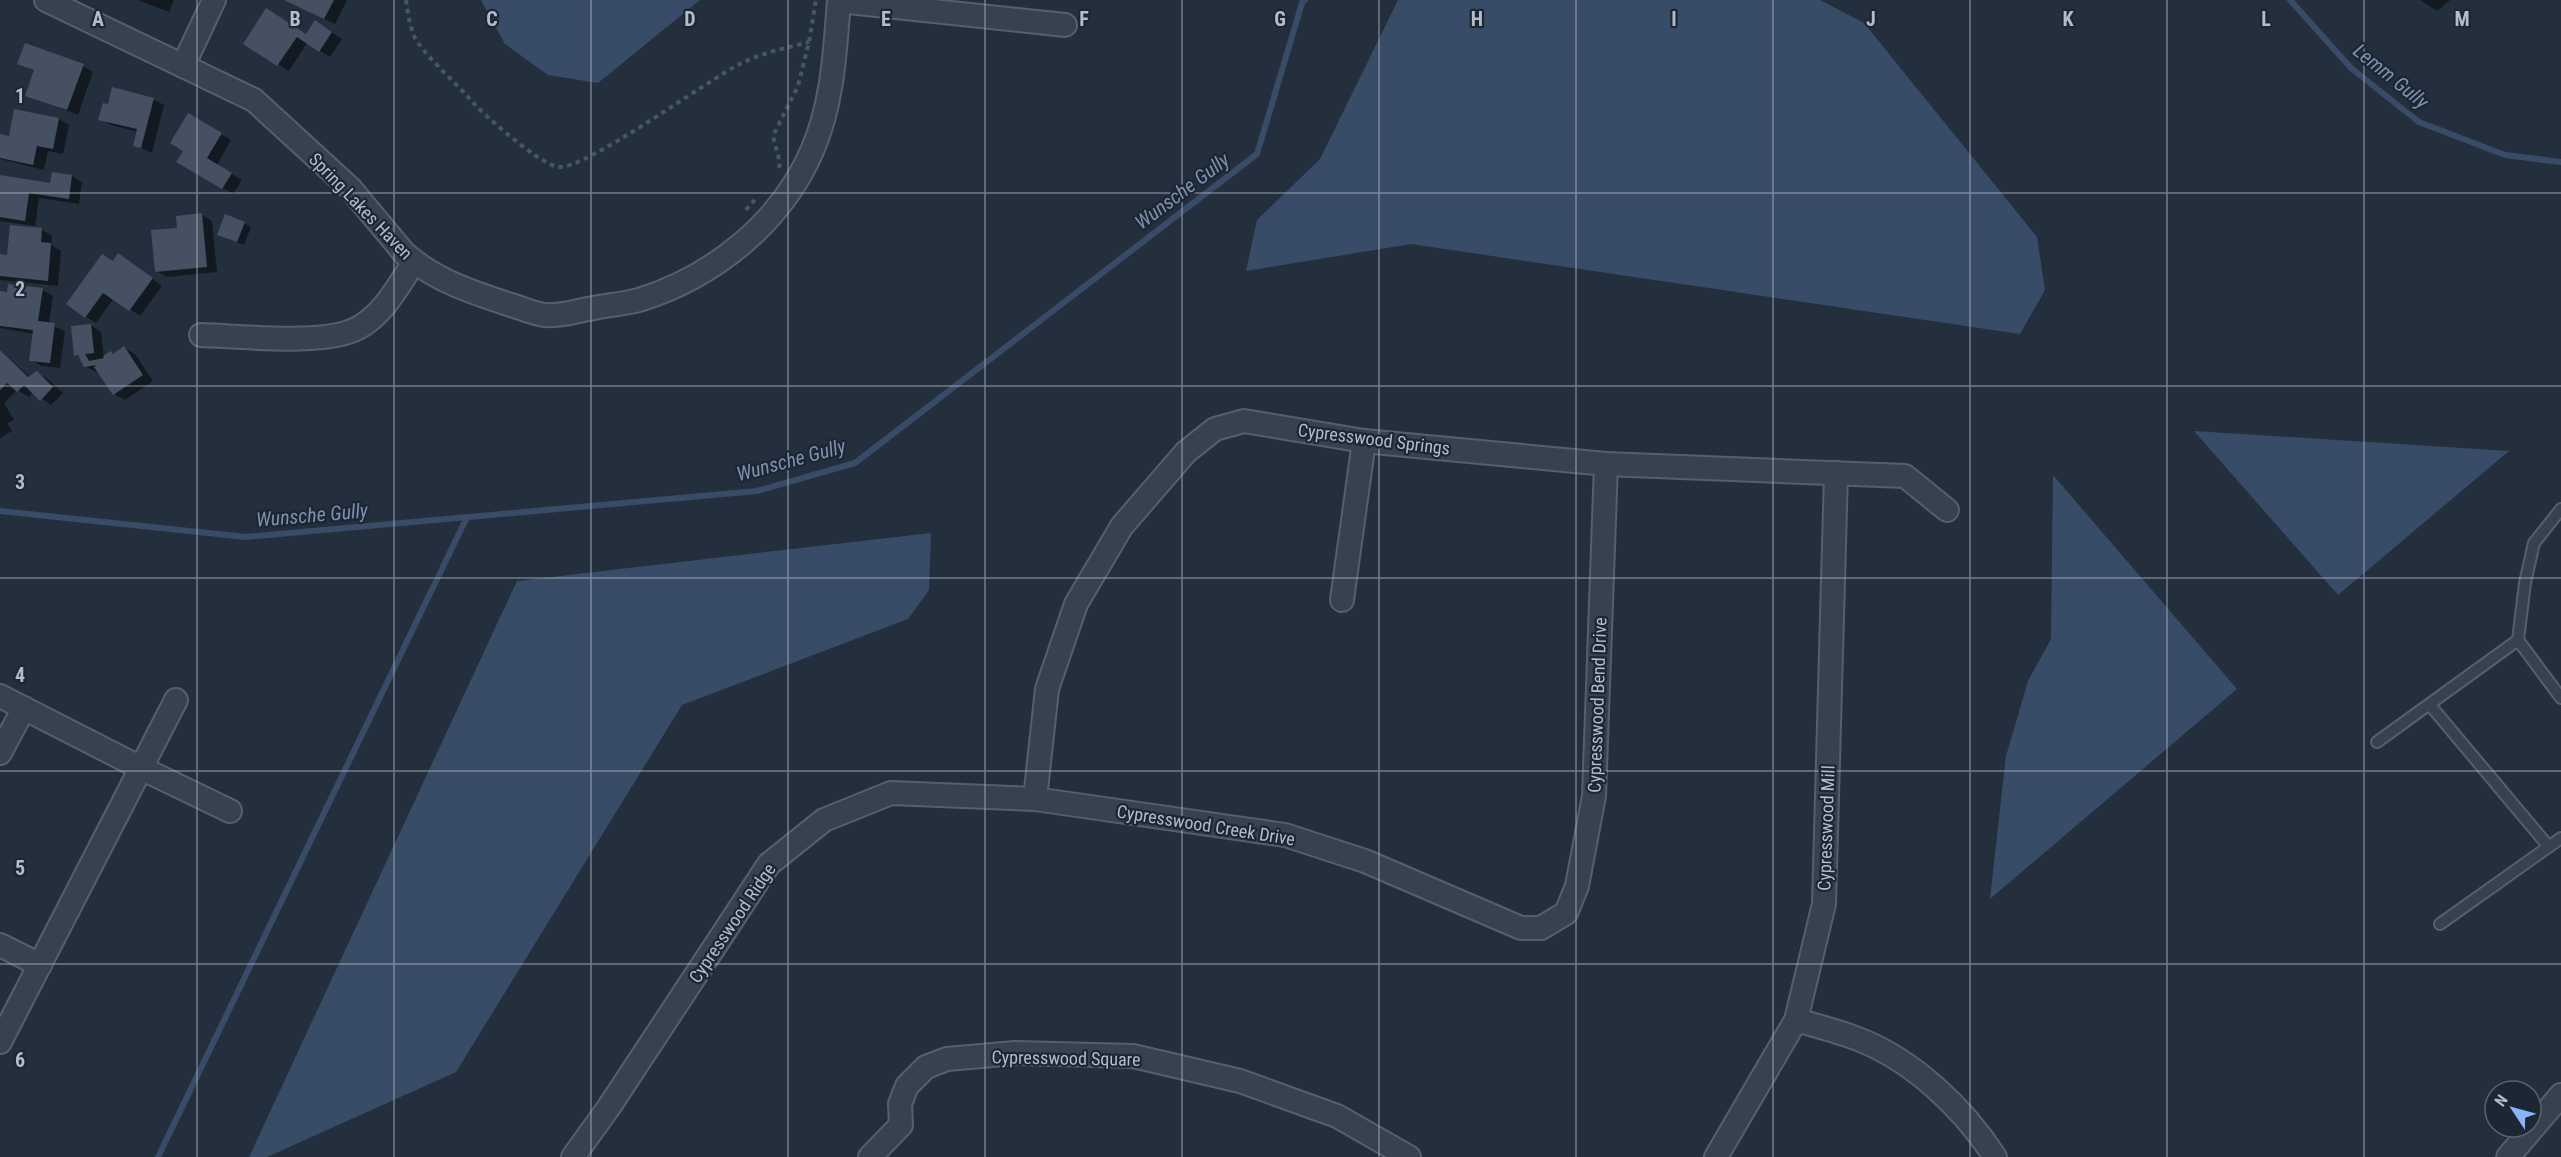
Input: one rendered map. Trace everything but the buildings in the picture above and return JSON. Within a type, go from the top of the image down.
[{"type":"street","name":"Spring Lakes Haven","points":[[46,0],[254,100],[350,189],[414,262],[462,290],[546,315],[637,301],[677,286],[738,248],[761,226],[795,183],[812,152],[824,119],[832,80],[839,1]]},
{"type":"street","points":[[183,66],[214,0]]},
{"type":"street","points":[[839,1],[1065,25]]},
{"type":"street","points":[[201,335],[325,339],[357,329],[385,306],[414,262]]},
{"type":"street","name":"Cypresswood Springs","points":[[1035,799],[1047,688],[1076,604],[1122,526],[1186,452],[1215,429],[1244,421],[1364,441],[1606,464],[1905,476],[1947,510]]},
{"type":"street","points":[[1342,600],[1364,441]]},
{"type":"street","name":"Cypresswood Bend Drive","points":[[1541,928],[1566,913],[1577,886],[1594,795],[1606,464]]},
{"type":"street","name":"Cypresswood Mill","points":[[1716,1157],[1796,1020],[1824,904],[1836,473]]},
{"type":"street","points":[[0,696],[141,768],[230,810]]},
{"type":"street","points":[[0,1042],[176,700]]},
{"type":"street","points":[[0,753],[24,708]]},
{"type":"street","name":"Cypresswood Ridge","points":[[573,1157],[609,1107],[769,864],[824,820],[891,793],[1035,799]]},
{"type":"street","name":"Cypresswood Creek Drive","points":[[1035,799],[1285,835],[1365,861],[1521,928],[1541,928]]},
{"type":"street","points":[[7,948],[40,965]]},
{"type":"street","points":[[1796,1020],[1859,1039],[1901,1061],[1938,1090],[1982,1137],[1995,1157]]},
{"type":"street","name":"Cypresswood Square","points":[[870,1157],[901,1125],[900,1104],[907,1086],[926,1067],[947,1059],[1016,1053],[1133,1056],[1240,1081],[1337,1116],[1409,1157]]},
{"type":"street","points":[[2508,1157],[2561,1095]]},
{"type":"lane","points":[[2561,509],[2534,543],[2525,583],[2518,640],[2561,698]]},
{"type":"lane","points":[[2377,742],[2518,640]]},
{"type":"lane","points":[[2430,705],[2549,847]]},
{"type":"lane","points":[[2440,924],[2561,838]]},
{"type":"path","points":[[406,0],[415,38],[472,103],[500,128],[547,163],[557,167],[567,166],[619,140],[740,64],[770,52],[809,42]]},
{"type":"path","points":[[778,171],[780,164],[773,136],[798,86],[816,0]]},
{"type":"path","points":[[740,217],[750,202],[763,192]]},
{"type":"water","points":[[481,0],[700,0],[598,83],[548,75],[505,44]]},
{"type":"water","points":[[1398,0],[1820,0],[1864,23],[2037,237],[2045,290],[2020,334],[1411,244],[1246,271],[1257,220],[1320,159]]},
{"type":"water","points":[[2194,431],[2509,451],[2338,595]]},
{"type":"water","points":[[2053,475],[2237,689],[1990,899],[2006,756],[2028,681],[2051,639]]},
{"type":"water","points":[[931,533],[929,590],[908,619],[682,705],[456,1072],[267,1157],[249,1157],[517,581]]},
{"type":"waterway","name":"Wunsche Gully","points":[[0,511],[246,537],[757,491],[855,463],[1257,154],[1302,3],[1305,0]]},
{"type":"waterway","name":"Lemm Gully","points":[[2290,0],[2351,68],[2419,122],[2505,155],[2561,162]]},
{"type":"waterway","points":[[158,1157],[467,517]]}]
